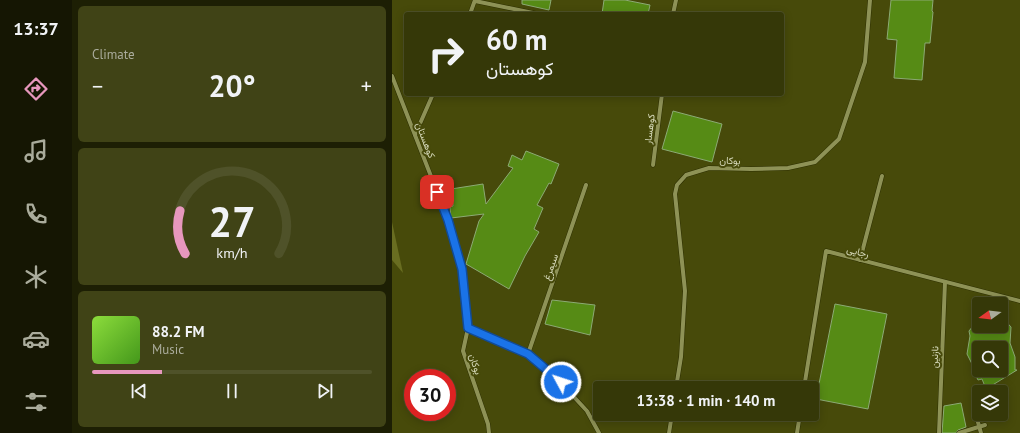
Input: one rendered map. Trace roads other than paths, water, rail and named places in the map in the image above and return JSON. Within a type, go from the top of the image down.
[{"type":"street","points":[[471,12],[475,0],[529,12]]},
{"type":"street","points":[[673,12],[676,0]]},
{"type":"street","name":"بوکان","points":[[677,381],[681,357],[685,291],[675,194],[677,185],[686,175],[709,168],[788,168],[815,162],[839,139],[865,62],[870,0]]},
{"type":"street","name":"کوهستان","points":[[392,76],[448,220],[462,269],[468,328]]},
{"type":"street","points":[[415,135],[432,96]]},
{"type":"street","name":"کوهسار","points":[[653,165],[662,96]]},
{"type":"street","points":[[860,260],[882,176]]},
{"type":"street","name":"سیمرغ","points":[[528,354],[586,185]]},
{"type":"street","name":"رجایی","points":[[805,381],[826,251],[1020,301]]},
{"type":"street","name":"نازنین","points":[[939,433],[945,282]]},
{"type":"street","points":[[468,328],[528,354],[561,382],[587,411],[599,433]]},
{"type":"street","name":"بوکان","points":[[468,328],[463,351],[488,424],[489,433]]},
{"type":"street","points":[[669,433],[671,421]]},
{"type":"street","points":[[797,433],[799,421]]},
{"type":"street","points":[[978,421],[981,433]]},
{"type":"street","points":[[958,433],[985,425]]}]
